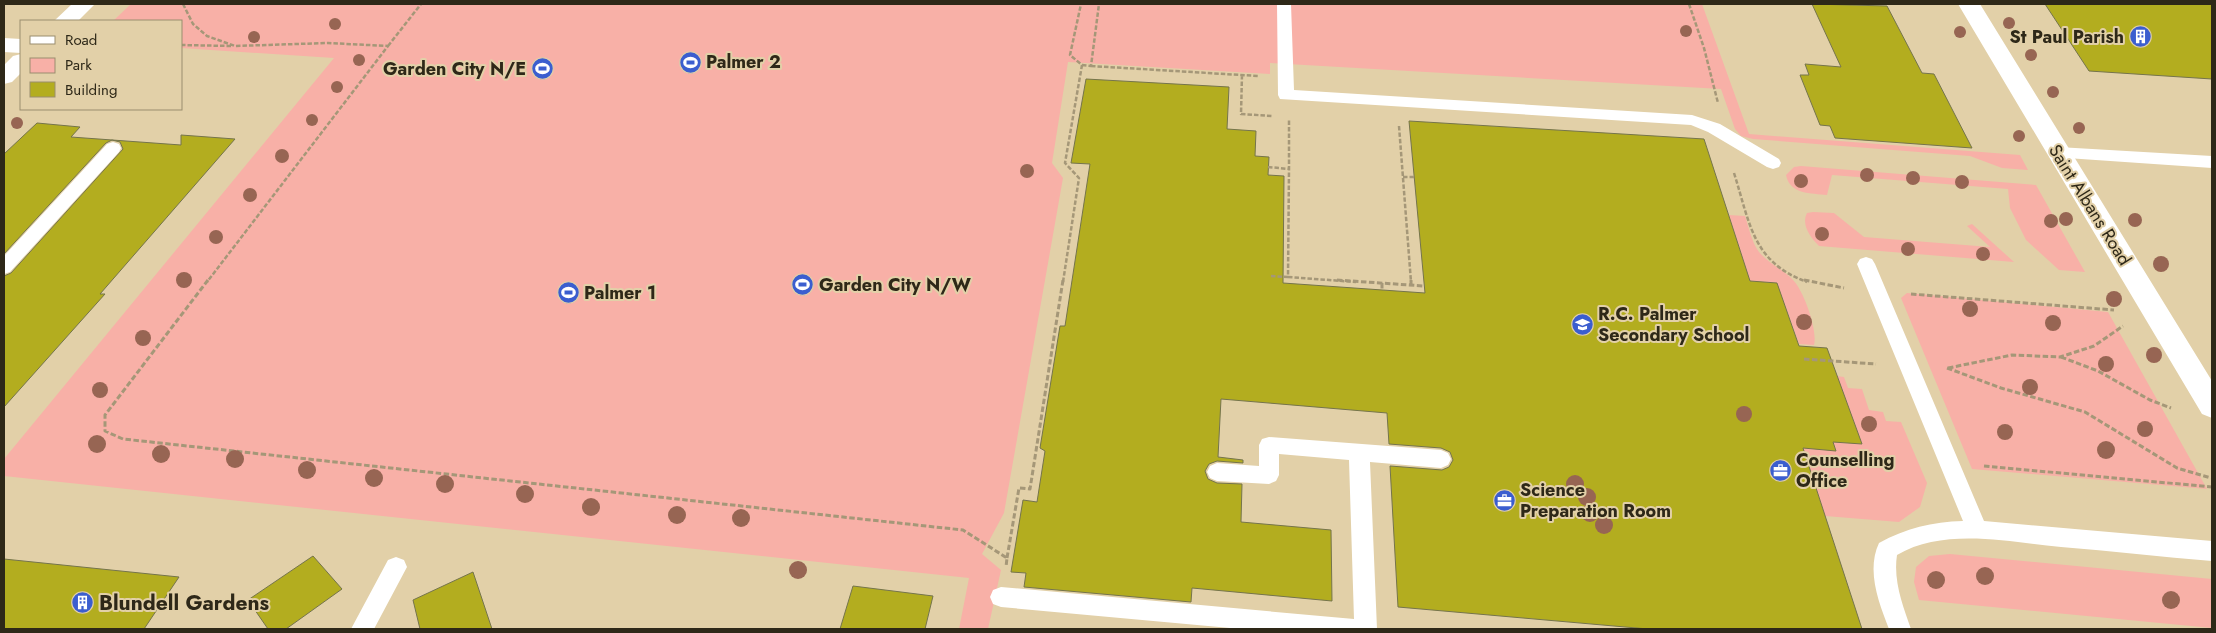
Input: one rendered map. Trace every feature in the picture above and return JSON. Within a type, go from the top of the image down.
[{"type":"street","points":[[66,20],[84,4]]},
{"type":"street","name":"Saint Albans Road","points":[[1970,4],[2212,406]]},
{"type":"street","points":[[4,45],[20,46]]},
{"type":"street","points":[[4,77],[20,62]]},
{"type":"lane","points":[[1284,4],[1286,94],[1692,120],[1708,124],[1725,132],[1754,155],[1774,163]]},
{"type":"lane","points":[[4,267],[113,148]]},
{"type":"lane","points":[[2058,153],[2212,162]]},
{"type":"lane","points":[[1866,264],[1978,530]]},
{"type":"lane","points":[[1217,472],[1269,476],[1269,445],[1441,459]]},
{"type":"lane","points":[[1359,452],[1366,629]]},
{"type":"lane","points":[[1900,629],[1885,581],[1884,564],[1888,550],[1901,541],[1919,534],[1978,530],[2212,551]]},
{"type":"lane","points":[[362,629],[396,567]]},
{"type":"lane","points":[[1001,597],[1353,629]]},
{"type":"path","points":[[183,4],[193,24],[207,36],[235,46]]},
{"type":"path","points":[[421,4],[105,415],[105,431],[123,439],[963,530],[1007,558]]},
{"type":"path","points":[[1081,4],[1070,55],[1082,65],[1286,77]]},
{"type":"path","points":[[1091,66],[1099,4]]},
{"type":"path","points":[[1689,4],[1704,48],[1725,132]]},
{"type":"path","points":[[182,45],[235,46],[328,43],[388,46]]},
{"type":"path","points":[[1001,597],[1019,488],[1030,489],[1079,178],[1065,163],[1082,65]]},
{"type":"path","points":[[1242,75],[1241,114],[1279,116]]},
{"type":"path","points":[[1288,117],[1288,277]]},
{"type":"path","points":[[1399,125],[1411,285]]},
{"type":"path","points":[[1732,166],[1759,246],[1767,258],[1798,279],[1818,286],[1851,289]]},
{"type":"path","points":[[1268,167],[1289,169]]},
{"type":"path","points":[[1403,177],[1414,177]]},
{"type":"path","points":[[1271,276],[1424,286]]},
{"type":"path","points":[[1382,283],[1382,290]]},
{"type":"path","points":[[1907,294],[2114,310]]},
{"type":"path","points":[[2060,357],[2094,346],[2123,326]]},
{"type":"path","points":[[1938,368],[1947,368],[2012,355],[2060,357],[2084,364],[2119,381],[2153,403],[2171,408]]},
{"type":"path","points":[[1804,359],[1878,364]]},
{"type":"path","points":[[1947,368],[2002,388],[2085,412],[2177,468],[2211,478]]},
{"type":"path","points":[[1980,466],[2212,487]]},
{"type":"green space","points":[[131,4],[1702,4],[1749,134],[2020,155],[2028,170],[2002,168],[1970,156],[1753,139],[1741,136],[1735,129],[1721,89],[1270,63],[1270,74],[1068,62],[1052,163],[1063,178],[1004,513],[982,554],[1001,570],[988,629],[959,629],[969,578],[4,476],[4,459],[334,58],[182,48],[182,20],[114,20]]},
{"type":"green space","points":[[1801,166],[2036,185],[2085,272],[2059,270],[2026,240],[2010,208],[2008,189],[1832,175],[1827,195],[1814,194],[1797,190],[1788,182],[1786,175],[1794,167]]},
{"type":"green space","points":[[1807,213],[1834,213],[1864,237],[1990,247],[1967,226],[1972,224],[2014,262],[1819,246],[1810,235],[1805,222]]},
{"type":"green space","points":[[1729,215],[1745,216],[1759,252],[1789,276],[1797,285],[1806,302],[1812,321],[1814,345],[1799,344],[1777,283],[1750,281]]},
{"type":"green space","points":[[1907,293],[2108,312],[2207,489],[1972,469],[1901,298]]},
{"type":"green space","points":[[1837,376],[1844,377],[1848,388],[1862,389],[1869,410],[1883,412],[1886,421],[1901,422],[1927,483],[1920,507],[1899,522],[1825,516],[1803,448],[1836,450],[1833,442],[1862,444]]},
{"type":"green space","points":[[1950,554],[2212,579],[2212,628],[1919,600],[1914,582],[1916,567],[1929,556]]},
{"type":"building","points":[[1812,4],[1887,6],[1922,73],[1934,74],[1972,148],[1835,138],[1830,126],[1820,125],[1800,75],[1809,75],[1805,64],[1841,67]]},
{"type":"building","name":"St Paul Parish","points":[[2045,4],[2212,4],[2212,79],[2089,71]]},
{"type":"building","points":[[1086,79],[1229,87],[1227,129],[1256,131],[1255,156],[1269,157],[1268,175],[1284,176],[1283,283],[1425,293],[1409,121],[1704,139],[1750,281],[1777,283],[1799,346],[1827,348],[1862,444],[1833,442],[1836,451],[1803,448],[1862,629],[1648,629],[1398,607],[1390,466],[1442,470],[1449,467],[1453,460],[1450,452],[1441,448],[1389,444],[1387,413],[1221,399],[1218,457],[1243,460],[1243,463],[1217,461],[1209,464],[1205,471],[1208,479],[1217,483],[1242,484],[1241,522],[1331,530],[1332,601],[1192,588],[1191,602],[1024,587],[1026,573],[1011,572],[1023,500],[1037,502],[1045,451],[1040,448],[1060,326],[1065,326],[1090,164],[1071,163]]},
{"type":"building","points":[[37,123],[80,127],[71,137],[181,145],[181,135],[235,139],[100,294],[105,294],[4,407],[4,276],[11,273],[123,149],[120,142],[112,140],[106,143],[4,254],[4,154]]},
{"type":"building","points":[[313,556],[342,589],[286,629],[268,629],[248,600]]},
{"type":"building","name":"Blundell Gardens","points":[[4,559],[179,577],[144,629],[4,629]]},
{"type":"building","points":[[473,572],[492,629],[420,629],[413,600]]},
{"type":"building","points":[[853,586],[933,596],[925,629],[840,629]]},
{"type":"place","name":"St Paul Parish","points":[[2140,37]]},
{"type":"place","name":"Palmer 2","points":[[690,62]]},
{"type":"place","name":"Garden City N/E","points":[[542,69]]},
{"type":"place","name":"Garden City N/W","points":[[803,285]]},
{"type":"place","name":"Palmer 1","points":[[568,293]]},
{"type":"place","name":"R.C. Palmer Secondary School","points":[[1582,324]]},
{"type":"place","name":"Counselling Office","points":[[1780,470]]},
{"type":"place","name":"Science Preparation Room","points":[[1504,500]]},
{"type":"place","name":"Blundell Gardens","points":[[83,603]]}]
